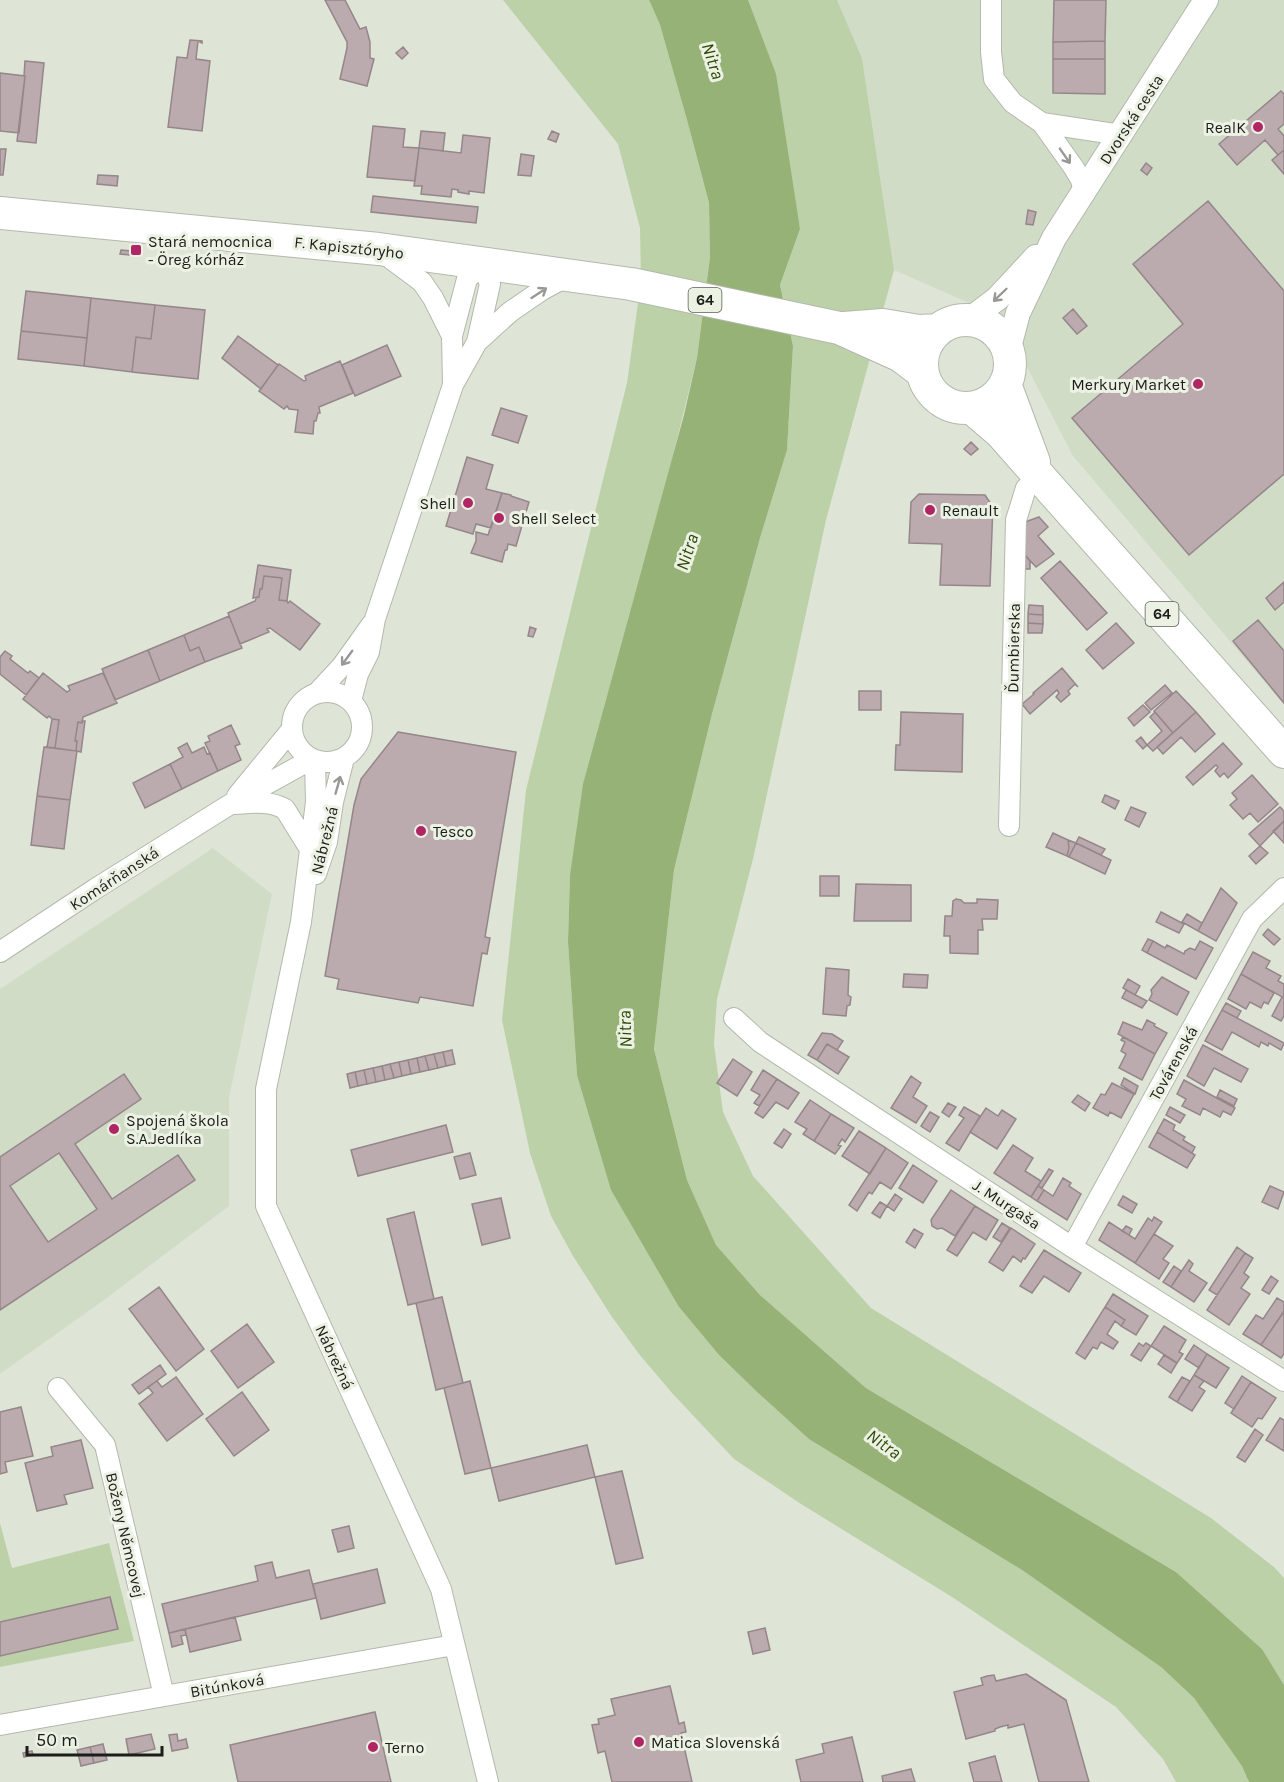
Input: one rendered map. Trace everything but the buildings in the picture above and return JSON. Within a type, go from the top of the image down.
[{"type":"main road","name":"F. Kapisztóryho","points":[[0,213],[379,249],[483,264]]},
{"type":"main road","name":"64","points":[[483,264],[632,284],[839,328],[901,357],[922,372],[929,388],[940,400],[956,407],[972,408],[1000,432],[1284,752]]},
{"type":"main road","name":"64","points":[[839,328],[884,325],[919,331],[938,330],[956,321],[969,320]]},
{"type":"main road","points":[[969,320],[993,329],[1003,339],[1008,351]]},
{"type":"main road","points":[[922,372],[922,356],[938,330]]},
{"type":"main road","name":"64","points":[[1008,351],[1010,371],[1005,384],[1040,477]]},
{"type":"main road","points":[[972,408],[988,402],[1001,391],[1005,384]]},
{"type":"street","points":[[991,0],[991,52],[994,79],[1013,103],[1042,123],[1074,168],[1084,191]]},
{"type":"street","name":"Dvorská cesta","points":[[1008,351],[1018,313],[1054,237],[1206,0]]},
{"type":"street","points":[[1042,123],[1121,135]]},
{"type":"street","name":"Dvorská cesta","points":[[969,320],[998,298],[1054,237]]},
{"type":"street","points":[[379,249],[423,282],[452,336]]},
{"type":"street","points":[[483,264],[490,284],[477,342],[453,385],[452,336],[467,279],[483,264]]},
{"type":"street","points":[[477,342],[510,312],[542,290],[568,276]]},
{"type":"street","name":"Komárňanská","points":[[351,701],[358,674],[369,652],[375,619],[453,385]]},
{"type":"street","name":"Ďumbierska","points":[[1009,826],[1016,520],[1026,488],[1040,477]]},
{"type":"street","name":"Komárňanská","points":[[229,805],[292,729],[295,711],[300,704],[316,694],[342,666],[375,619]]},
{"type":"street","points":[[316,694],[325,692],[343,696],[357,708],[362,730],[353,751],[344,758]]},
{"type":"street","points":[[292,729],[298,747],[313,760]]},
{"type":"street","name":"Komárňanská","points":[[0,952],[229,805],[313,760],[335,762],[344,758]]},
{"type":"street","name":"Nábrežná","points":[[301,922],[327,842],[333,801],[344,758]]},
{"type":"street","name":"Nábrežná","points":[[313,760],[316,802],[301,922],[266,1089],[266,1206],[440,1588],[488,1782]]},
{"type":"street","points":[[229,805],[259,802],[278,805],[285,809],[311,851]]},
{"type":"street","name":"Továrenská","points":[[1072,1247],[1252,919],[1284,888]]},
{"type":"street","name":"J. Murgaša","points":[[734,1018],[760,1042],[1072,1247],[1284,1381]]},
{"type":"street","name":"Boženy Němcovej","points":[[57,1388],[105,1445],[164,1696]]},
{"type":"street","name":"Bitúnková","points":[[0,1725],[454,1645]]},
{"type":"shaded area","points":[[503,0],[649,0],[660,25],[709,203],[710,257],[697,358],[570,875],[568,942],[577,1075],[679,1307],[719,1355],[755,1390],[1161,1667],[1194,1698],[1243,1766],[1249,1782],[1176,1782],[1163,1759],[1116,1707],[952,1597],[801,1504],[734,1459],[639,1354],[573,1256],[551,1216],[530,1153],[502,1020],[526,790],[627,383],[641,281],[640,228],[618,144]]},
{"type":"shaded area","points":[[748,0],[837,0],[862,58],[894,270],[826,520],[753,859],[717,999],[714,1044],[723,1112],[753,1176],[871,1308],[1211,1518],[1274,1567],[1284,1578],[1284,1685],[1262,1649],[1176,1572],[866,1388],[760,1295],[716,1245],[687,1180],[654,1049],[674,870],[712,714],[760,538],[787,450],[793,346],[780,285],[800,229]]},
{"type":"shaded area","points":[[837,0],[1284,0],[1284,705],[1073,456],[1001,317],[894,270],[862,58]]},
{"type":"shaded area","name":"Spojená škola S.A.Jedlíka","points":[[213,848],[272,894],[229,1098],[229,1206],[104,1300],[0,1374],[0,989]]},
{"type":"shaded area","points":[[0,1523],[12,1568],[109,1543],[134,1641],[0,1667]]},
{"type":"water","name":"Nitra","points":[[649,0],[748,0],[776,74],[800,229],[780,285],[793,346],[787,450],[760,538],[712,714],[674,870],[654,1049],[687,1180],[716,1245],[760,1295],[866,1388],[1176,1572],[1262,1649],[1284,1685],[1284,1782],[1249,1782],[1242,1766],[1194,1698],[1161,1667],[1022,1570],[809,1439],[719,1355],[679,1307],[611,1190],[577,1075],[568,942],[570,875],[583,784],[684,415],[697,358],[710,257],[709,203],[660,25]]},
{"type":"place","name":"RealK","points":[[1258,127]]},
{"type":"place","name":"Stará nemocnica - Öreg kórház","points":[[136,250]]},
{"type":"place","name":"Merkury Market","points":[[1198,384]]},
{"type":"place","name":"Shell","points":[[468,503]]},
{"type":"place","name":"Renault","points":[[930,510]]},
{"type":"place","name":"Shell Select","points":[[499,518]]},
{"type":"place","name":"Tesco","points":[[421,831]]},
{"type":"place","name":"Spojená škola S.A.Jedlíka","points":[[114,1129]]},
{"type":"place","name":"Matica Slovenská","points":[[639,1742]]},
{"type":"place","name":"Terno","points":[[373,1747]]}]
